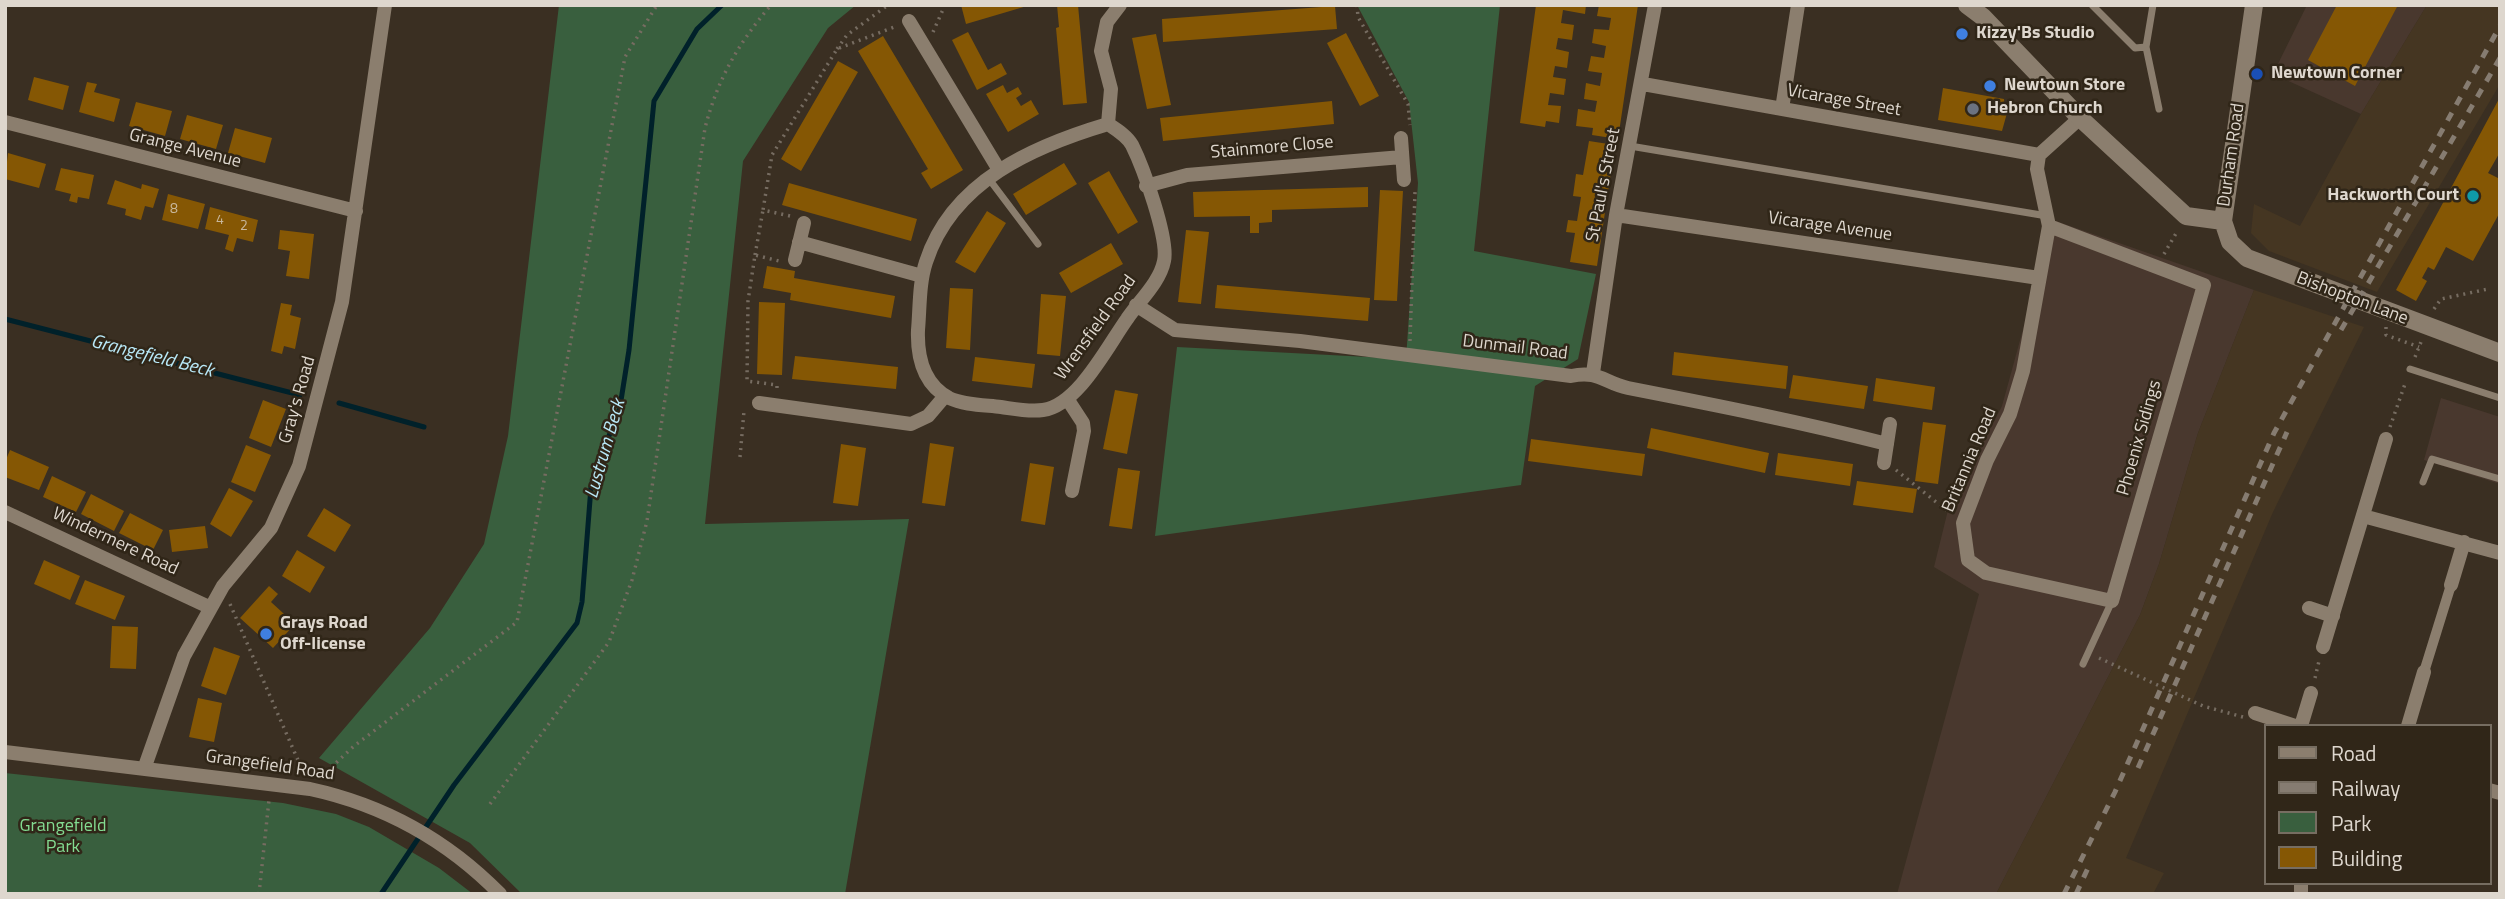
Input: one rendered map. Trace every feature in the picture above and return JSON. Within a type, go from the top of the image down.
[{"type":"street","name":"Gray's Road","points":[[144,769],[184,656],[209,607],[271,528],[299,466],[333,346],[356,211],[385,5]]},
{"type":"street","points":[[752,405],[774,405],[911,424],[928,416],[945,396],[929,380],[919,360],[922,276],[932,247],[954,211],[994,174],[1036,149],[1108,124],[1112,99],[1101,51],[1107,22],[1119,5]]},
{"type":"street","name":"St Paul's Street","points":[[1593,373],[1616,215],[1643,84],[1655,5]]},
{"type":"street","points":[[1782,109],[1798,5]]},
{"type":"street","points":[[1967,5],[1986,11],[2080,118],[2186,216],[2223,221]]},
{"type":"street","name":"Durham Road","points":[[2223,221],[2254,5]]},
{"type":"street","points":[[909,22],[994,174]]},
{"type":"street","name":"Vicarage Street","points":[[1643,84],[2039,155]]},
{"type":"street","points":[[2039,155],[2080,118]]},
{"type":"street","name":"Grange Avenue","points":[[5,122],[356,211]]},
{"type":"street","name":"Wrensfield Road","points":[[945,396],[965,403],[1027,411],[1044,410],[1068,400],[1158,277],[1166,251],[1163,234],[1131,144],[1108,124]]},
{"type":"street","points":[[1401,138],[1404,180]]},
{"type":"street","name":"Britannia Road","points":[[2039,155],[2037,169],[2048,221],[2023,371],[2014,404],[1963,523],[1968,560],[1986,573],[2112,601]]},
{"type":"street","name":"Stainmore Close","points":[[1146,186],[1187,175],[1402,157]]},
{"type":"street","name":"Vicarage Avenue","points":[[1616,215],[2039,278]]},
{"type":"street","name":"Phoenix Sidings","points":[[2048,221],[2204,285],[2112,601]]},
{"type":"street","name":"Bishopton Lane","points":[[2223,221],[2230,242],[2247,258],[2500,353]]},
{"type":"street","points":[[795,260],[804,223]]},
{"type":"street","points":[[799,242],[922,276]]},
{"type":"street","name":"Dunmail Road","points":[[1136,305],[1175,330],[1300,341],[1571,376],[1593,373],[1623,387],[1774,416],[1887,444]]},
{"type":"street","points":[[774,405],[776,388]]},
{"type":"street","points":[[1068,400],[1083,423],[1084,431],[1072,491]]},
{"type":"street","points":[[1884,463],[1890,424]]},
{"type":"street","points":[[2323,647],[2386,439]]},
{"type":"street","name":"Windermere Road","points":[[5,512],[209,607]]},
{"type":"street","points":[[2363,516],[2406,530],[2431,532],[2500,553]]},
{"type":"street","points":[[2409,724],[2464,542]]},
{"type":"street","points":[[2309,608],[2333,617]]},
{"type":"street","points":[[2302,724],[2311,693]]},
{"type":"street","points":[[2255,713],[2289,724]]},
{"type":"street","name":"Grangefield Road","points":[[5,752],[310,789],[351,798],[392,814],[440,844],[480,874],[500,894]]},
{"type":"lane","points":[[2092,5],[2135,48],[2146,47]]},
{"type":"lane","points":[[2153,5],[2146,47],[2159,109]]},
{"type":"lane","points":[[1630,146],[2048,221]]},
{"type":"lane","points":[[994,174],[1038,244]]},
{"type":"lane","points":[[2410,369],[2500,398]]},
{"type":"lane","points":[[2423,482],[2432,459],[2500,479]]},
{"type":"lane","points":[[2083,664],[2112,601]]},
{"type":"path","points":[[223,586],[310,789],[354,746],[517,622],[625,57],[657,5]]},
{"type":"path","points":[[490,804],[609,642],[632,580],[647,522],[705,128],[714,94],[741,41],[771,5]]},
{"type":"path","points":[[746,394],[748,301],[772,155],[847,35],[888,5]]},
{"type":"path","points":[[925,47],[945,5]]},
{"type":"path","points":[[837,49],[909,22]]},
{"type":"path","points":[[763,209],[805,219],[804,223]]},
{"type":"path","points":[[2164,253],[2176,232]]},
{"type":"path","points":[[755,255],[794,264],[795,260]]},
{"type":"path","points":[[2435,307],[2441,299],[2488,289]]},
{"type":"path","points":[[2386,439],[2419,347]]},
{"type":"path","points":[[747,381],[777,385],[776,388]]},
{"type":"path","points":[[740,457],[752,405]]},
{"type":"path","points":[[1884,463],[1963,523]]},
{"type":"path","points":[[2311,693],[2323,647]]},
{"type":"path","points":[[2095,656],[2203,706],[2238,718]]},
{"type":"path","points":[[259,894],[269,800]]},
{"type":"shaded area","points":[[2307,5],[2427,5],[2361,114],[2273,74]]},
{"type":"shaded area","points":[[2427,5],[2500,5],[2500,84],[2377,292],[2269,251],[2251,233],[2254,204],[2300,226],[2361,114]]},
{"type":"shaded area","points":[[2053,220],[2254,290],[2198,433],[2159,564],[2140,615],[1996,894],[1897,894],[1979,594],[1934,567],[1948,510],[2002,406]]},
{"type":"shaded area","points":[[2254,290],[2364,327],[2273,512],[2126,858],[2164,873],[2153,894],[1996,894],[2140,615],[2159,564],[2198,433]]},
{"type":"shaded area","points":[[2441,398],[2500,417],[2500,484],[2424,460]]},
{"type":"green space","points":[[559,5],[856,5],[828,28],[743,161],[705,524],[909,519],[845,894],[522,894],[470,843],[319,758],[430,628],[484,544],[508,436]]},
{"type":"green space","points":[[1357,5],[1500,5],[1474,251],[1596,274],[1578,359],[1535,386],[1521,485],[1155,536],[1177,347],[1406,359],[1418,183],[1409,102]]},
{"type":"green space","name":"Grangefield Park","points":[[5,773],[283,803],[336,814],[369,827],[439,868],[473,894],[5,894]]},
{"type":"building","points":[[961,5],[1027,5],[1027,6],[966,24]]},
{"type":"building","points":[[1057,5],[1078,5],[1087,103],[1063,105],[1056,28],[1059,27]]},
{"type":"building","points":[[1536,5],[1586,5],[1585,14],[1563,10],[1561,23],[1574,25],[1572,40],[1558,38],[1556,49],[1569,52],[1567,68],[1555,66],[1553,77],[1566,79],[1564,95],[1550,93],[1548,105],[1561,106],[1559,123],[1546,121],[1545,127],[1520,123]]},
{"type":"building","points":[[1599,5],[1638,5],[1618,139],[1592,135],[1593,128],[1576,126],[1578,109],[1595,112],[1597,101],[1584,99],[1586,83],[1600,86],[1602,73],[1588,71],[1591,56],[1604,58],[1606,46],[1592,43],[1594,29],[1609,30],[1611,18],[1597,16]]},
{"type":"building","points":[[2337,5],[2398,5],[2355,86],[2308,60]]},
{"type":"building","points":[[1335,6],[1337,29],[1163,42],[1162,19]]},
{"type":"building","points":[[968,32],[988,70],[1001,63],[1007,74],[977,90],[952,40]]},
{"type":"building","points":[[1346,33],[1379,96],[1360,106],[1327,43]]},
{"type":"building","points":[[1156,34],[1171,105],[1147,109],[1132,38]]},
{"type":"building","points":[[883,36],[963,170],[931,189],[921,173],[928,169],[858,51]]},
{"type":"building","points":[[838,61],[858,72],[801,171],[781,159]]},
{"type":"building","points":[[34,77],[69,86],[63,110],[28,100]]},
{"type":"building","points":[[87,82],[97,84],[94,92],[120,99],[114,122],[79,112]]},
{"type":"building","points":[[1003,85],[1007,93],[1018,87],[1022,94],[1016,98],[1021,106],[1031,100],[1039,114],[1008,132],[986,94]]},
{"type":"building","name":"Hebron Church","points":[[1943,88],[2004,99],[2007,113],[2002,131],[1938,120]]},
{"type":"building","name":"Hackworth Court","points":[[2500,97],[2500,152],[2488,173],[2500,179],[2500,212],[2473,261],[2446,247],[2434,270],[2428,267],[2422,278],[2427,281],[2416,301],[2396,290]]},
{"type":"building","points":[[1332,101],[1334,124],[1163,141],[1160,118]]},
{"type":"building","points":[[136,102],[172,111],[165,136],[129,126]]},
{"type":"building","points":[[187,115],[223,125],[216,149],[180,139]]},
{"type":"building","points":[[235,128],[272,138],[265,163],[228,153]]},
{"type":"building","points":[[1589,141],[1615,145],[1597,266],[1570,262],[1575,233],[1566,232],[1568,220],[1577,221],[1581,197],[1573,196],[1576,174],[1583,175]]},
{"type":"building","points":[[8,153],[46,164],[39,188],[5,179]]},
{"type":"building","points":[[1064,163],[1077,184],[1026,215],[1013,194]]},
{"type":"building","points":[[61,168],[94,175],[89,199],[78,197],[77,203],[69,201],[71,194],[55,190]]},
{"type":"building","points":[[1109,171],[1138,222],[1118,234],[1088,183]]},
{"type":"building","points":[[115,180],[141,189],[142,184],[159,189],[153,208],[145,206],[141,220],[125,215],[126,209],[107,204]]},
{"type":"building","points":[[789,183],[917,219],[911,241],[782,205]]},
{"type":"building","points":[[1368,187],[1368,207],[1272,210],[1272,222],[1259,223],[1259,233],[1250,233],[1250,216],[1194,217],[1193,192]]},
{"type":"building","points":[[1380,190],[1403,191],[1397,301],[1374,300]]},
{"type":"building","points":[[168,194],[205,204],[198,229],[162,220]]},
{"type":"building","points":[[210,207],[258,220],[253,242],[237,238],[233,252],[225,249],[229,235],[205,229]]},
{"type":"building","points":[[987,211],[1006,223],[975,273],[955,262]]},
{"type":"building","points":[[280,230],[314,234],[309,279],[286,276],[290,251],[278,249]]},
{"type":"building","points":[[1186,230],[1209,232],[1201,304],[1178,302]]},
{"type":"building","points":[[1111,243],[1123,264],[1071,293],[1059,273]]},
{"type":"building","points":[[767,266],[795,271],[794,278],[895,296],[891,318],[790,300],[791,293],[763,288]]},
{"type":"building","points":[[1217,285],[1370,298],[1368,321],[1215,308]]},
{"type":"building","points":[[950,288],[973,289],[970,350],[946,348]]},
{"type":"building","points":[[1041,294],[1066,296],[1060,356],[1037,354]]},
{"type":"building","points":[[759,302],[785,303],[782,375],[757,374]]},
{"type":"building","points":[[281,303],[292,305],[290,315],[301,318],[295,349],[284,346],[282,354],[271,351]]},
{"type":"building","points":[[1674,352],[1788,366],[1786,389],[1672,375]]},
{"type":"building","points":[[795,356],[898,367],[896,389],[792,379]]},
{"type":"building","points":[[975,357],[1035,364],[1032,388],[972,381]]},
{"type":"building","points":[[1793,375],[1868,386],[1864,409],[1789,398]]},
{"type":"building","points":[[1876,378],[1935,387],[1932,410],[1873,401]]},
{"type":"building","points":[[1115,390],[1138,394],[1127,454],[1103,449]]},
{"type":"building","points":[[263,400],[286,409],[271,447],[249,438]]},
{"type":"building","points":[[1923,422],[1946,425],[1938,484],[1915,481]]},
{"type":"building","points":[[1651,428],[1769,453],[1765,473],[1647,448]]},
{"type":"building","points":[[1531,439],[1645,454],[1642,476],[1528,461]]},
{"type":"building","points":[[930,443],[954,447],[945,506],[922,503]]},
{"type":"building","points":[[841,444],[866,448],[858,506],[833,503]]},
{"type":"building","points":[[246,445],[271,455],[255,492],[231,482]]},
{"type":"building","points":[[10,450],[49,467],[39,490],[5,477],[5,462]]},
{"type":"building","points":[[1778,453],[1853,464],[1850,486],[1775,475]]},
{"type":"building","points":[[1030,463],[1054,467],[1045,525],[1021,521]]},
{"type":"building","points":[[1118,468],[1140,471],[1132,529],[1109,526]]},
{"type":"building","points":[[52,476],[86,492],[76,512],[43,497]]},
{"type":"building","points":[[1857,481],[1917,489],[1913,513],[1853,505]]},
{"type":"building","points":[[229,488],[253,501],[231,537],[210,524]]},
{"type":"building","points":[[91,494],[124,511],[114,531],[81,514]]},
{"type":"building","points":[[324,508],[351,525],[335,552],[307,536]]},
{"type":"building","points":[[130,513],[163,530],[153,550],[119,533]]},
{"type":"building","points":[[205,526],[208,548],[172,552],[169,530]]},
{"type":"building","points":[[297,550],[325,567],[310,593],[282,576]]},
{"type":"building","points":[[44,560],[80,576],[70,600],[34,584]]},
{"type":"building","points":[[85,580],[125,596],[115,620],[75,604]]},
{"type":"building","points":[[269,586],[278,594],[271,602],[295,624],[273,648],[240,618]]},
{"type":"building","points":[[112,626],[138,627],[136,669],[110,668]]},
{"type":"building","points":[[214,647],[240,656],[226,695],[201,686]]},
{"type":"building","points":[[198,698],[222,703],[214,742],[189,737]]},
{"type":"waterway","name":"Lustrum Beck","points":[[381,894],[454,785],[577,623],[582,602],[591,487],[597,463],[619,413],[629,350],[654,101],[697,29],[722,5]]},
{"type":"waterway","name":"Grangefield Beck","points":[[5,319],[300,395]]},
{"type":"waterway","name":"Grangefield Beck","points":[[339,403],[424,427]]},
{"type":"railway","points":[[2064,894],[2115,792],[2274,433],[2500,26]]},
{"type":"railway","points":[[2341,330],[2500,58]]},
{"type":"railway","points":[[2138,768],[2287,432]]},
{"type":"railway","points":[[2076,894],[2088,868]]},
{"type":"place","name":"Kizzy'Bs Studio","points":[[1962,34]]},
{"type":"place","name":"Newtown Corner","points":[[2257,74]]},
{"type":"place","name":"Newtown Store","points":[[1990,86]]},
{"type":"place","name":"Hebron Church","points":[[1973,109]]},
{"type":"place","name":"Hackworth Court","points":[[2473,196]]},
{"type":"place","name":"Grays Road Off-license","points":[[266,634]]}]
